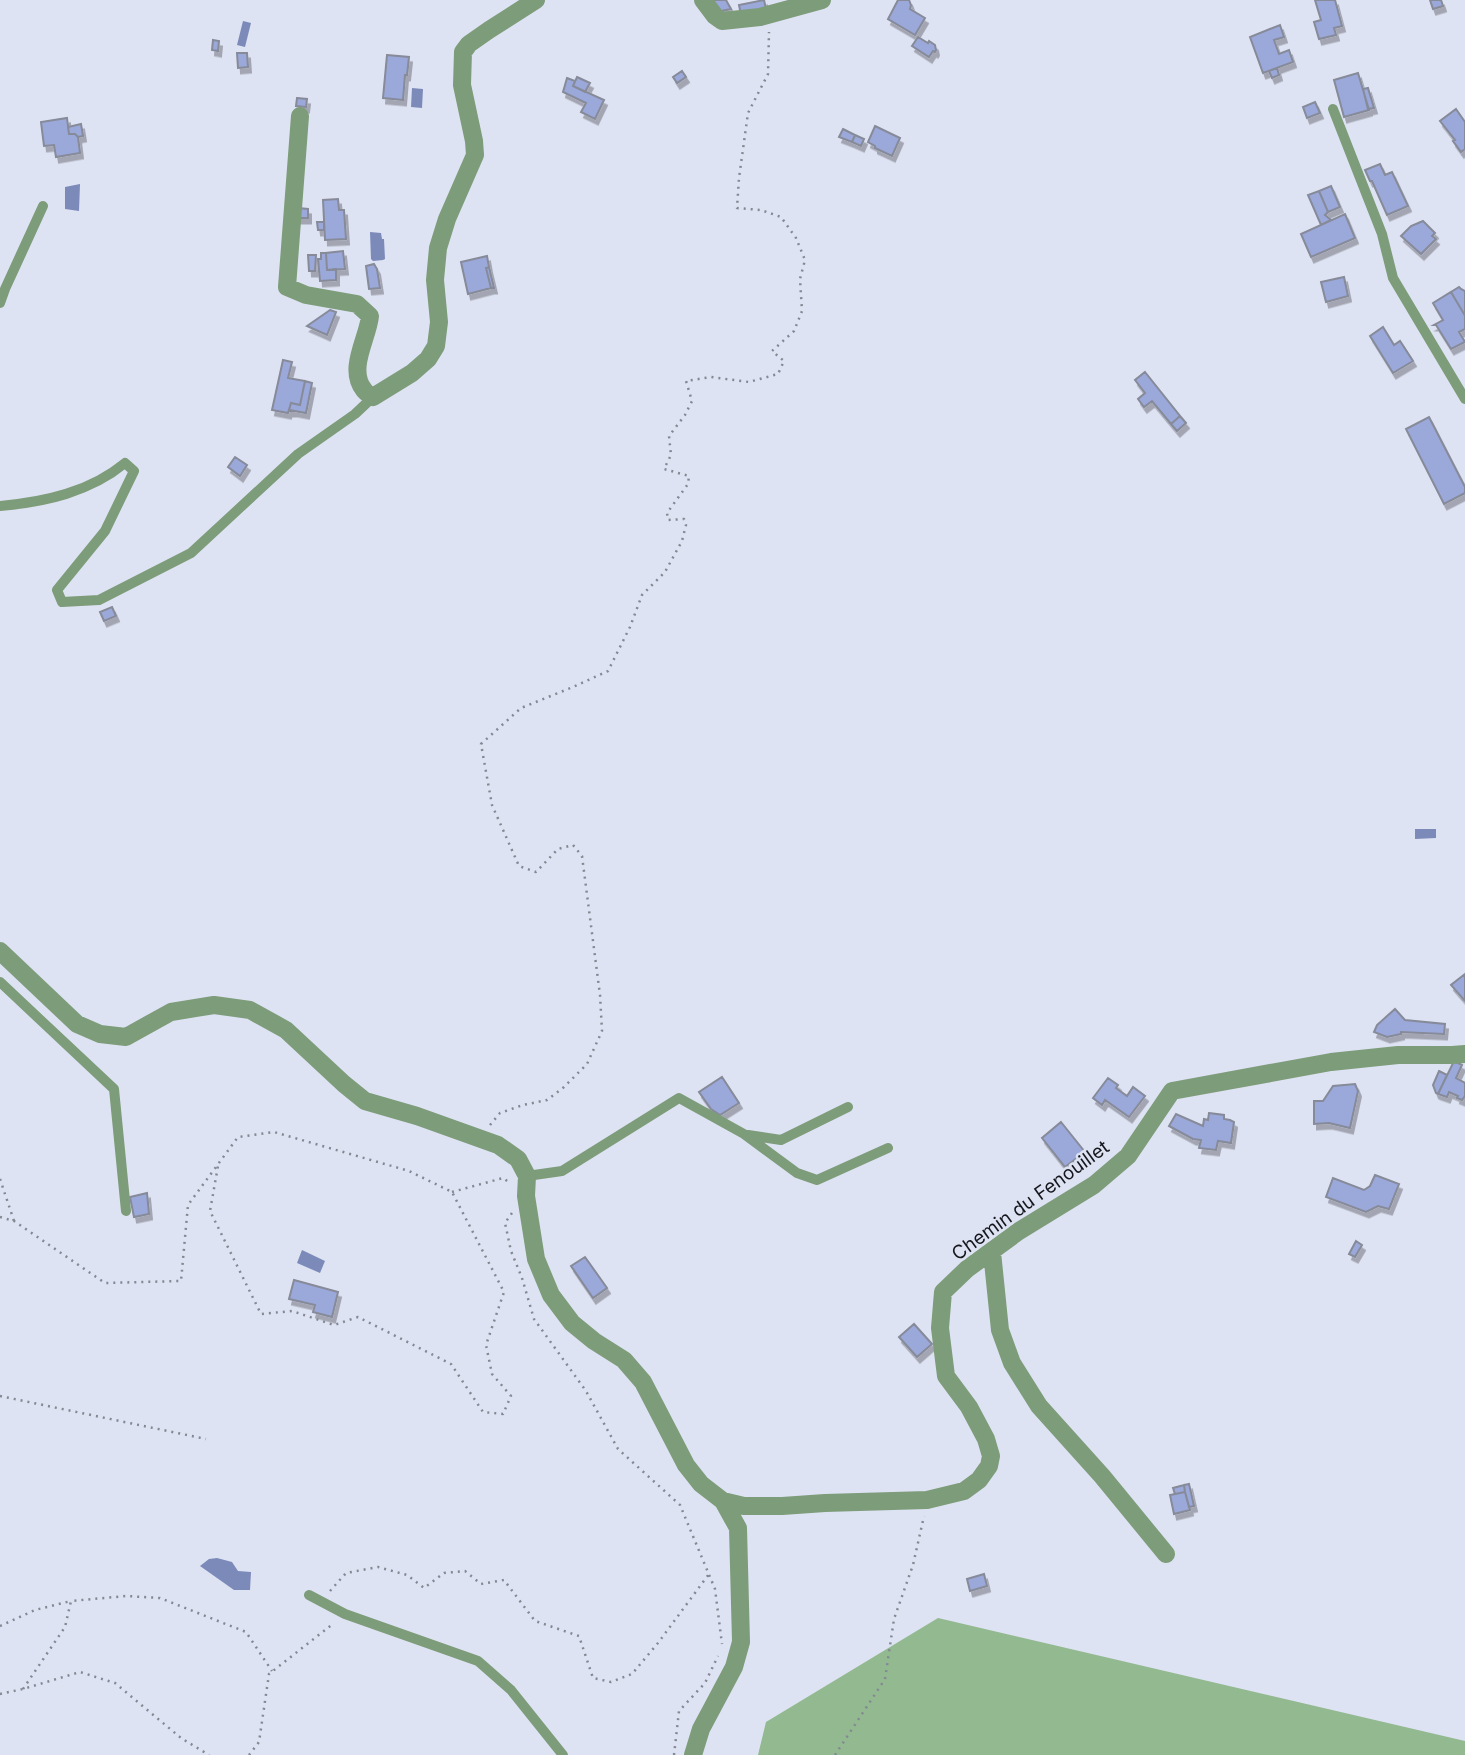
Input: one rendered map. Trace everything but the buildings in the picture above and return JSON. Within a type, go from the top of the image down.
[{"type":"street","points":[[300,116],[287,287],[306,295],[357,304],[370,316],[357,373],[363,389],[373,397],[412,373],[428,359],[436,346],[439,322],[435,280],[438,248],[447,219],[475,155],[462,85],[463,52],[469,44],[536,0]]},
{"type":"street","points":[[703,0],[715,16],[722,20],[770,15],[822,0]]},
{"type":"street","points":[[0,951],[77,1024],[100,1034],[127,1037],[171,1012],[214,1004],[250,1010],[286,1030],[365,1101],[498,1145],[518,1159],[527,1176],[526,1196],[536,1259],[551,1295],[572,1323],[624,1360],[643,1382],[686,1465],[701,1484],[723,1501],[738,1528],[741,1642],[734,1667],[701,1729],[693,1755]]},
{"type":"street","name":"Chemin du Fenouillet","points":[[723,1501],[744,1506],[782,1506],[927,1500],[964,1491],[979,1480],[989,1466],[990,1456],[986,1439],[969,1407],[946,1376],[940,1328],[943,1292],[967,1269],[1020,1231],[1094,1185],[1128,1156],[1172,1091],[1331,1062],[1398,1055],[1465,1054]]},
{"type":"street","points":[[992,1252],[1000,1330],[1012,1363],[1039,1406],[1102,1476],[1166,1554]]},
{"type":"lane","points":[[1333,109],[1382,234],[1393,278],[1465,398]]},
{"type":"lane","points":[[0,303],[43,206]]},
{"type":"lane","points":[[0,506],[31,503],[72,493],[111,475],[125,463],[134,471],[105,531],[57,590],[62,603],[99,600],[191,553],[298,454],[355,414],[373,397]]},
{"type":"lane","points":[[0,982],[114,1090],[125,1211]]},
{"type":"lane","points":[[527,1176],[562,1171],[679,1098],[744,1134],[797,1173],[817,1180],[888,1148]]},
{"type":"lane","points":[[744,1134],[781,1140],[848,1107]]},
{"type":"lane","points":[[309,1595],[345,1614],[478,1661],[511,1690],[563,1755]]},
{"type":"path","points":[[480,1139],[500,1112],[547,1100],[564,1087],[587,1064],[603,1031],[582,856],[573,845],[558,849],[536,872],[519,866],[492,806],[481,744],[521,708],[608,671],[630,627],[642,595],[665,572],[682,541],[686,525],[684,519],[668,520],[667,513],[688,484],[690,476],[664,469],[671,455],[670,436],[692,401],[686,381],[711,377],[749,382],[778,374],[784,361],[772,351],[794,331],[802,311],[800,279],[805,260],[796,238],[781,217],[737,208],[748,114],[768,74],[770,15]]},
{"type":"path","points":[[0,1217],[14,1221],[105,1283],[181,1281],[188,1205],[239,1137],[274,1132],[409,1171],[452,1192],[504,1292],[486,1345],[492,1374],[511,1396],[503,1414],[483,1412],[451,1364],[358,1317],[334,1325],[292,1311],[261,1314],[210,1211],[218,1166]]},
{"type":"path","points":[[452,1192],[503,1178],[526,1196],[505,1223],[511,1251],[534,1319],[586,1391],[618,1449],[680,1505],[709,1574],[715,1590],[722,1648],[705,1683],[678,1712],[674,1755]]},
{"type":"path","points":[[0,1179],[14,1221]]},
{"type":"path","points":[[0,1396],[206,1439]]},
{"type":"path","points":[[835,1755],[885,1679],[894,1619],[913,1564],[927,1500]]},
{"type":"path","points":[[321,1602],[346,1573],[378,1567],[407,1575],[424,1588],[444,1573],[465,1571],[481,1584],[504,1580],[535,1621],[579,1636],[593,1678],[611,1682],[632,1674],[659,1643],[709,1574]]},
{"type":"path","points":[[0,1626],[35,1609],[71,1601],[126,1596],[160,1598],[246,1632],[272,1671]]},
{"type":"path","points":[[23,1689],[65,1627],[71,1601]]},
{"type":"path","points":[[249,1755],[259,1742],[269,1674],[345,1614]]},
{"type":"path","points":[[0,1694],[79,1672],[115,1683],[181,1738],[209,1755]]},
{"type":"green space","points":[[938,1618],[1465,1741],[1465,1755],[758,1755],[766,1722]]},
{"type":"water","points":[[243,21],[251,23],[245,47],[237,45]]},
{"type":"water","points":[[412,88],[423,89],[422,108],[411,107]]},
{"type":"water","points":[[80,184],[79,211],[65,209],[65,187]]},
{"type":"water","points":[[370,232],[381,233],[385,259],[371,259]]},
{"type":"water","points":[[1415,829],[1436,829],[1436,838],[1415,839]]},
{"type":"water","points":[[302,1250],[325,1261],[320,1273],[297,1263]]},
{"type":"water","points":[[209,1559],[232,1562],[238,1571],[251,1572],[250,1590],[234,1590],[200,1566]]}]
